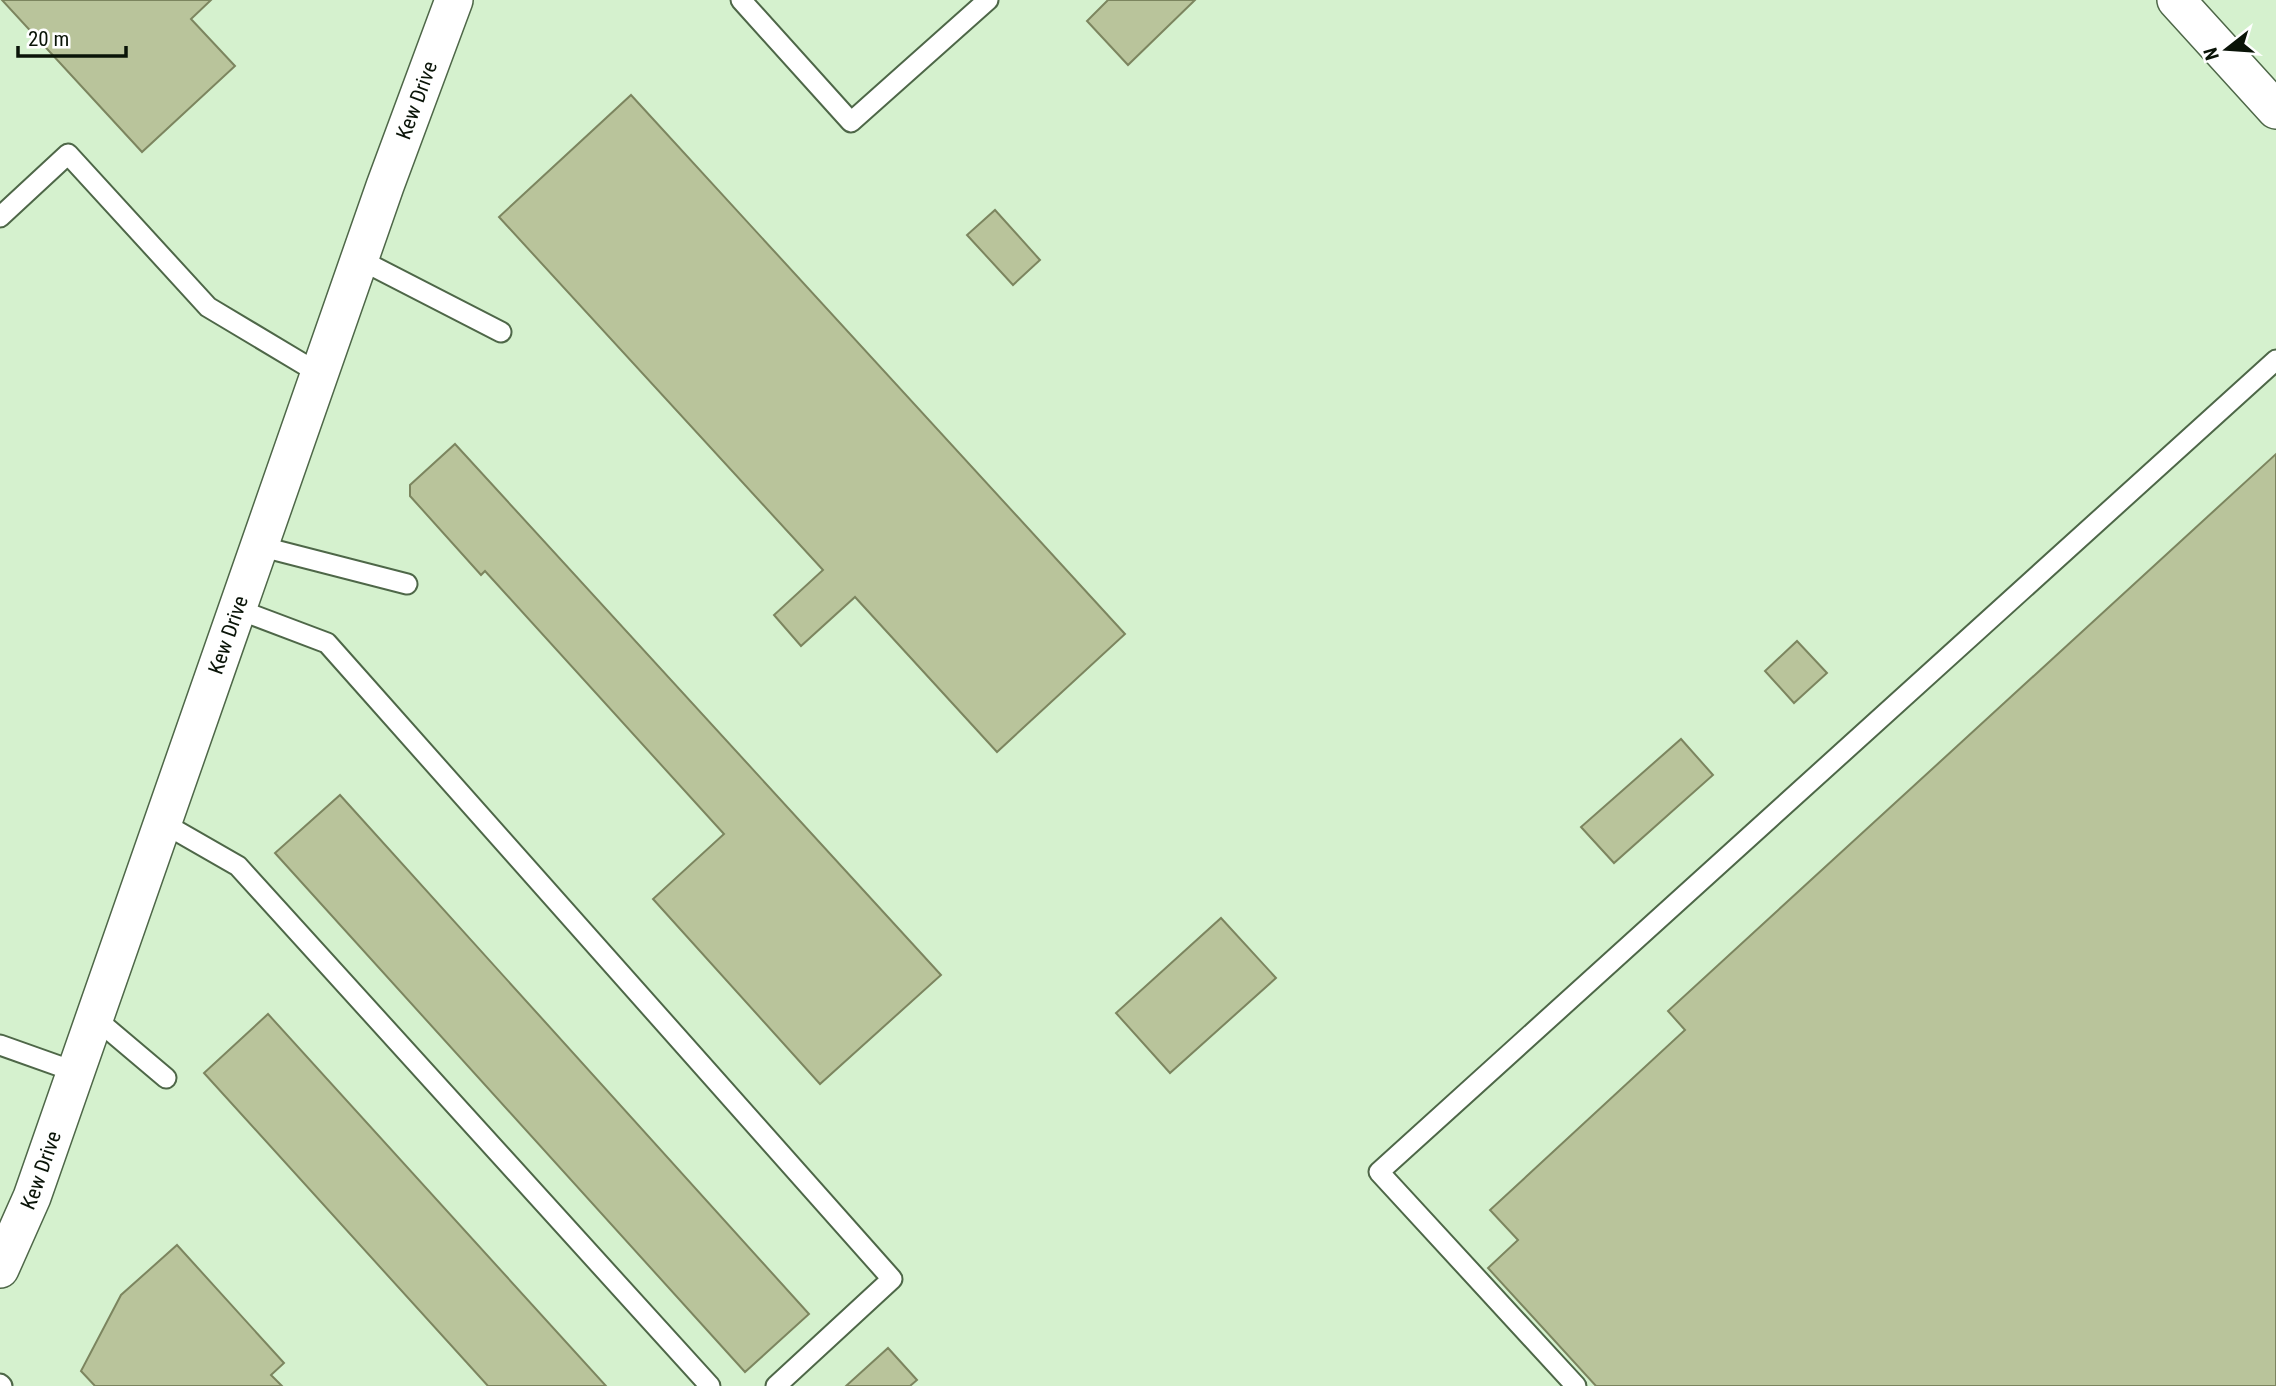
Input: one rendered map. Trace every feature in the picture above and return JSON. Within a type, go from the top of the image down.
[{"type":"street","name":"Kew Drive","points":[[0,1269],[32,1197],[359,259],[454,0]]},
{"type":"street","points":[[2176,0],[2276,110]]},
{"type":"lane","points":[[741,0],[851,122],[988,0]]},
{"type":"lane","points":[[0,217],[68,153],[208,307],[320,374]]},
{"type":"lane","points":[[359,259],[501,332]]},
{"type":"lane","points":[[1576,1386],[1379,1172],[2276,360]]},
{"type":"lane","points":[[259,546],[407,584]]},
{"type":"lane","points":[[237,609],[327,643],[892,1279],[776,1386]]},
{"type":"lane","points":[[163,823],[238,866],[710,1386]]},
{"type":"lane","points":[[95,1018],[166,1078]]},
{"type":"lane","points":[[0,1045],[76,1072]]},
{"type":"building","points":[[2,0],[211,0],[191,19],[235,66],[142,152]]},
{"type":"building","points":[[1108,0],[1195,0],[1128,65],[1087,21]]},
{"type":"building","points":[[631,95],[1125,634],[997,752],[855,597],[801,646],[774,615],[823,570],[499,217]]},
{"type":"building","points":[[995,210],[1040,260],[1013,285],[967,235]]},
{"type":"building","points":[[455,444],[941,975],[820,1084],[653,899],[724,834],[485,571],[481,575],[410,496],[410,485]]},
{"type":"building","points":[[2276,454],[2276,1386],[1596,1386],[1488,1268],[1518,1240],[1490,1210],[1685,1030],[1668,1011]]},
{"type":"building","points":[[1797,641],[1827,673],[1794,703],[1765,671]]},
{"type":"building","points":[[1681,739],[1713,775],[1614,863],[1581,827]]},
{"type":"building","points":[[340,795],[809,1314],[745,1372],[275,853]]},
{"type":"building","points":[[1221,918],[1276,978],[1170,1073],[1116,1013]]},
{"type":"building","points":[[268,1014],[606,1386],[488,1386],[204,1073]]},
{"type":"building","points":[[177,1245],[284,1363],[271,1375],[282,1386],[95,1386],[81,1371],[121,1295]]},
{"type":"building","points":[[888,1348],[917,1380],[910,1386],[846,1386]]}]
